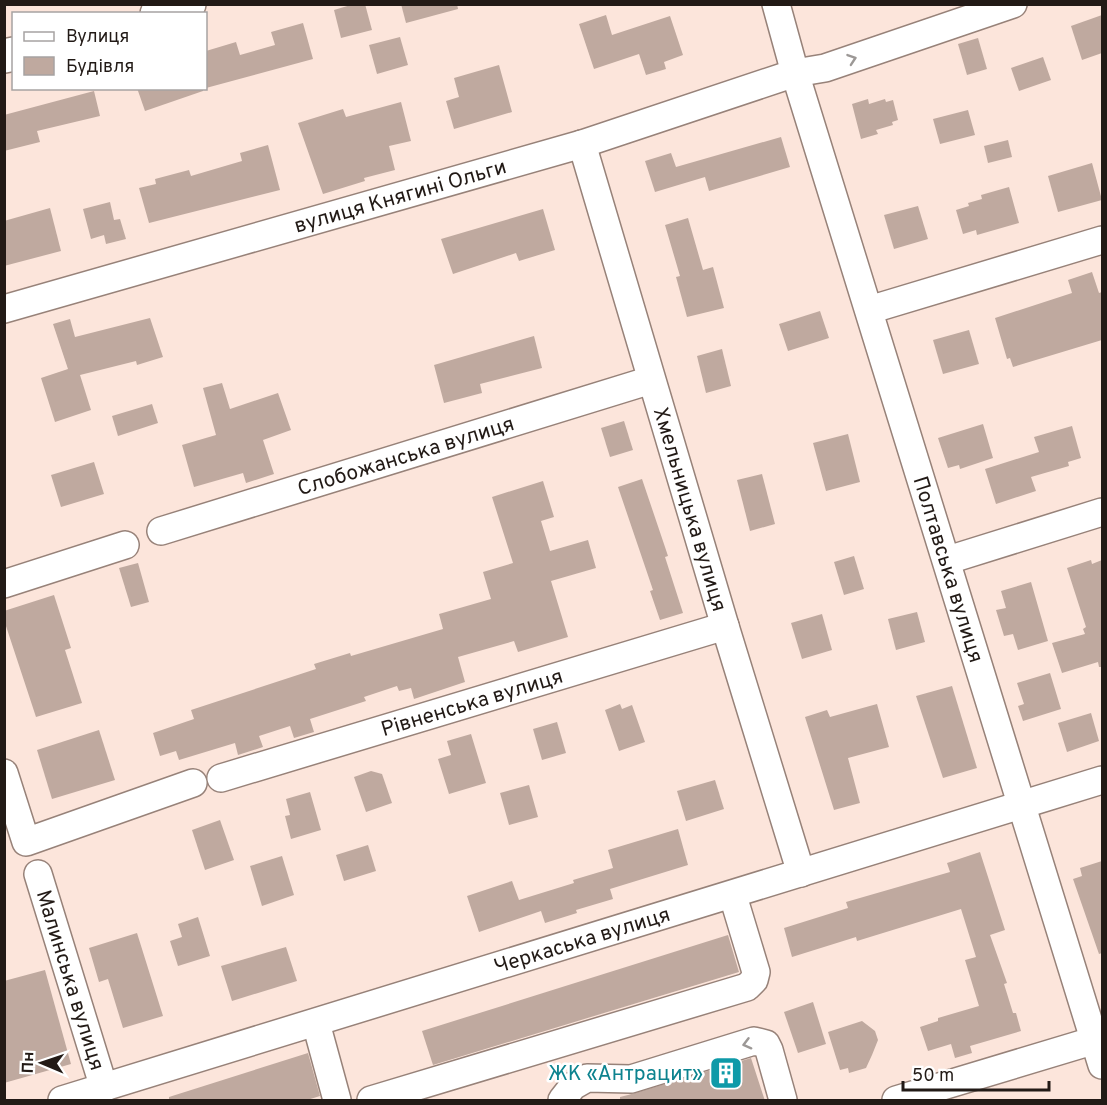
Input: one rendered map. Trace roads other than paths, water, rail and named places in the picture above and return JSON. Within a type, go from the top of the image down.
[{"type":"main road","points":[[163,12],[189,4]]},
{"type":"street","name":"Полтавська вулиця","points":[[776,4],[795,73],[1100,1048]]},
{"type":"street","name":"вулиця Княгині Ольги","points":[[795,73],[820,50],[957,4]]},
{"type":"street","name":"вулиця Княгині Ольги","points":[[4,309],[582,144],[795,73],[825,68],[1013,4]]},
{"type":"street","name":"Хмельницька вулиця","points":[[582,144],[651,380],[801,873]]},
{"type":"street","points":[[869,310],[1102,240]]},
{"type":"street","name":"Слобожанська вулиця","points":[[161,531],[651,380]]},
{"type":"street","points":[[948,560],[1102,512]]},
{"type":"street","points":[[4,584],[125,545]]},
{"type":"street","name":"Рівненська вулиця","points":[[221,778],[725,626]]},
{"type":"street","points":[[4,773],[26,842],[193,783]]},
{"type":"street","name":"Черкаська вулиця","points":[[82,1096],[1102,780]]},
{"type":"street","name":"Малинська вулиця","points":[[38,874],[82,1096]]},
{"type":"street","points":[[371,1101],[747,987],[754,980],[756,972],[733,896]]},
{"type":"street","points":[[316,1023],[337,1101]]},
{"type":"street","points":[[562,1101],[573,1086],[587,1078],[631,1079],[754,1041],[766,1044],[769,1050],[783,1101]]},
{"type":"street","points":[[896,1101],[1100,1048]]},
{"type":"place","name":"ЖК «Антрацит»","points":[[726,1073]]}]
